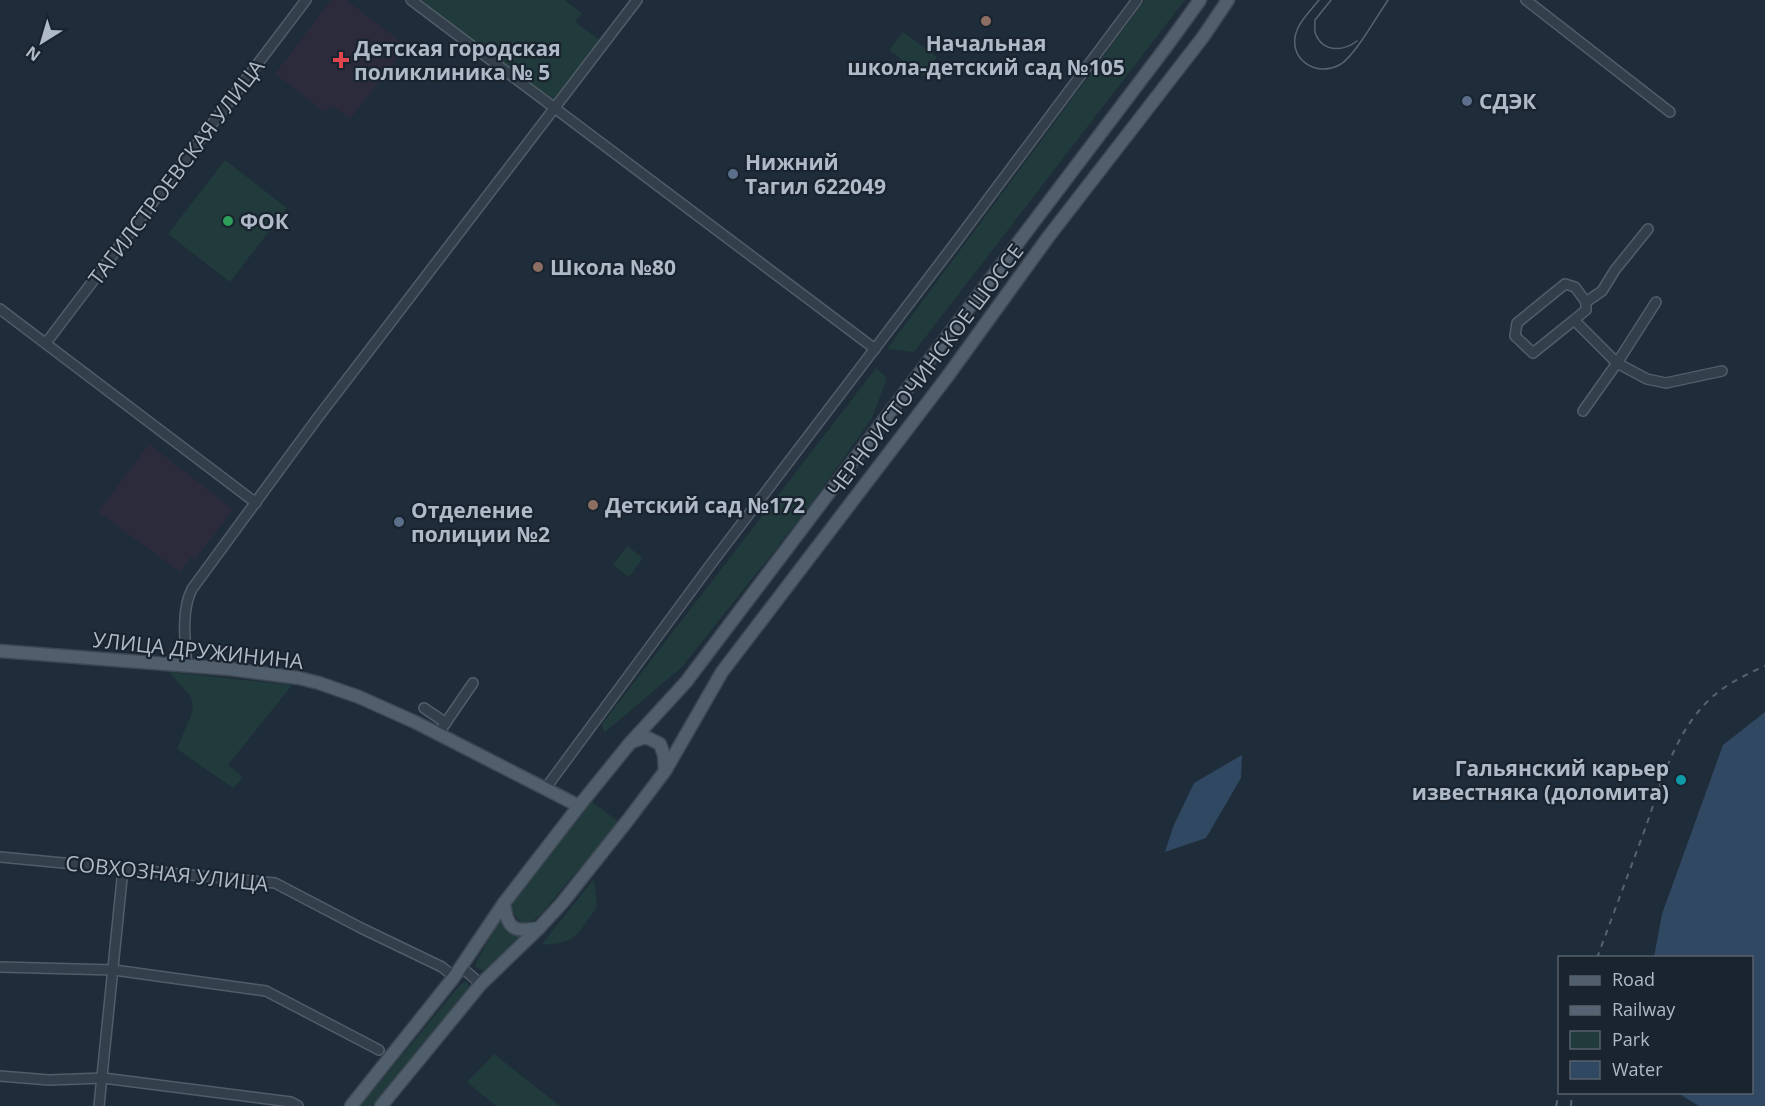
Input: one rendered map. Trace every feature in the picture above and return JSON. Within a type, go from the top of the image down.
[{"type":"main road","name":"ЧЕРНОИСТОЧИНСКОЕ ШОССЕ","points":[[351,1106],[458,972],[504,903],[579,806],[630,743],[686,682],[1200,0]]},
{"type":"main road","name":"ЧЕРНОИСТОЧИНСКОЕ ШОССЕ","points":[[381,1106],[481,984],[562,903],[665,771],[722,672],[994,314],[1049,236],[1203,37],[1228,0]]},
{"type":"main road","points":[[975,301],[994,314]]},
{"type":"main road","points":[[870,438],[889,452]]},
{"type":"main road","points":[[759,585],[777,599]]},
{"type":"main road","name":"УЛИЦА ДРУЖИНИНА","points":[[0,651],[230,669],[299,678],[319,683],[359,697],[438,734],[579,806]]},
{"type":"main road","points":[[630,743],[646,737],[660,744],[664,755],[665,771]]},
{"type":"main road","points":[[504,903],[506,919],[513,928],[523,932],[539,928]]},
{"type":"street","name":"ТАГИЛСТРОЕВСКАЯ УЛИЦА","points":[[46,343],[306,0]]},
{"type":"street","points":[[411,0],[875,349]]},
{"type":"street","points":[[187,666],[184,640],[188,597],[200,577],[316,420],[637,0]]},
{"type":"street","points":[[545,789],[714,560],[1137,0]]},
{"type":"street","points":[[1526,0],[1670,112]]},
{"type":"street","points":[[1586,302],[1602,291],[1615,270],[1648,229]]},
{"type":"street","points":[[1565,284],[1575,287],[1586,302],[1586,310],[1574,320],[1533,353],[1515,336],[1517,323],[1565,284]]},
{"type":"street","points":[[1583,411],[1656,302]]},
{"type":"street","points":[[0,309],[256,503]]},
{"type":"street","points":[[1574,320],[1617,363],[1647,378],[1666,382],[1722,371]]},
{"type":"street","points":[[438,734],[473,683]]},
{"type":"street","points":[[424,708],[446,723]]},
{"type":"street","name":"СОВХОЗНАЯ УЛИЦА","points":[[0,858],[275,883],[361,928],[481,984]]},
{"type":"street","points":[[99,1106],[123,869]]},
{"type":"street","points":[[0,967],[114,970],[266,991],[379,1050]]},
{"type":"street","points":[[0,1076],[49,1080],[103,1078],[292,1104]]},
{"type":"shaded area","name":"Детская городская поликлиника № 5","points":[[331,0],[346,0],[407,46],[350,119],[331,105],[325,112],[275,74]]},
{"type":"shaded area","points":[[149,444],[233,509],[195,560],[191,557],[180,572],[98,512]]},
{"type":"green space","points":[[417,0],[564,0],[582,13],[575,22],[601,41],[552,102]]},
{"type":"green space","points":[[1145,0],[1185,0],[914,352],[887,349]]},
{"type":"green space","points":[[903,32],[937,57],[923,76],[889,50]]},
{"type":"green space","name":"ФОК","points":[[225,160],[287,208],[230,282],[168,234]]},
{"type":"green space","points":[[876,368],[887,378],[872,418],[806,511],[682,667],[604,733],[602,724]]},
{"type":"green space","points":[[627,546],[643,558],[629,577],[613,565]]},
{"type":"green space","points":[[169,672],[292,685],[228,765],[243,777],[233,788],[177,749],[193,710],[191,697]]},
{"type":"green space","points":[[592,802],[619,822],[540,915],[530,923],[522,924],[511,910],[512,900]]},
{"type":"green space","points":[[594,879],[597,907],[580,931],[562,942],[541,945]]},
{"type":"green space","points":[[501,918],[508,930],[522,935],[485,971],[475,967],[476,962]]},
{"type":"green space","points":[[465,981],[469,989],[372,1106],[360,1106],[460,985]]},
{"type":"green space","points":[[494,1054],[560,1106],[496,1106],[467,1082]]},
{"type":"water","points":[[1765,712],[1765,1106],[1699,1106],[1680,1094],[1753,1094],[1753,956],[1654,956],[1662,914],[1723,745]]},
{"type":"water","points":[[1242,755],[1241,778],[1206,838],[1165,852],[1173,827],[1194,783]]},
{"type":"tram line","points":[[1319,0],[1301,22],[1295,40],[1299,57],[1313,67],[1322,69],[1331,68],[1347,59],[1360,44],[1388,0]]},
{"type":"tram line","points":[[1331,0],[1315,20],[1316,35],[1324,45],[1335,48],[1346,47],[1357,41]]},
{"type":"railway","points":[[1598,956],[1663,777],[1687,727],[1716,694],[1736,680],[1765,666]]},
{"type":"railway","points":[[1556,1106],[1559,1094]]},
{"type":"railway","points":[[1571,1106],[1572,1094]]},
{"type":"place","name":"Начальная школа-детский сад №105","points":[[986,21]]},
{"type":"place","name":"Детская городская поликлиника № 5","points":[[341,60]]},
{"type":"place","name":"СДЭК","points":[[1467,101]]},
{"type":"place","name":"Нижний Тагил 622049","points":[[733,174]]},
{"type":"place","name":"ФОК","points":[[228,221]]},
{"type":"place","name":"Школа №80","points":[[538,267]]},
{"type":"place","name":"Детский сад №172","points":[[593,505]]},
{"type":"place","name":"Отделение полиции №2","points":[[399,522]]},
{"type":"place","name":"Гальянский карьер известняка (доломита)","points":[[1681,780]]}]
